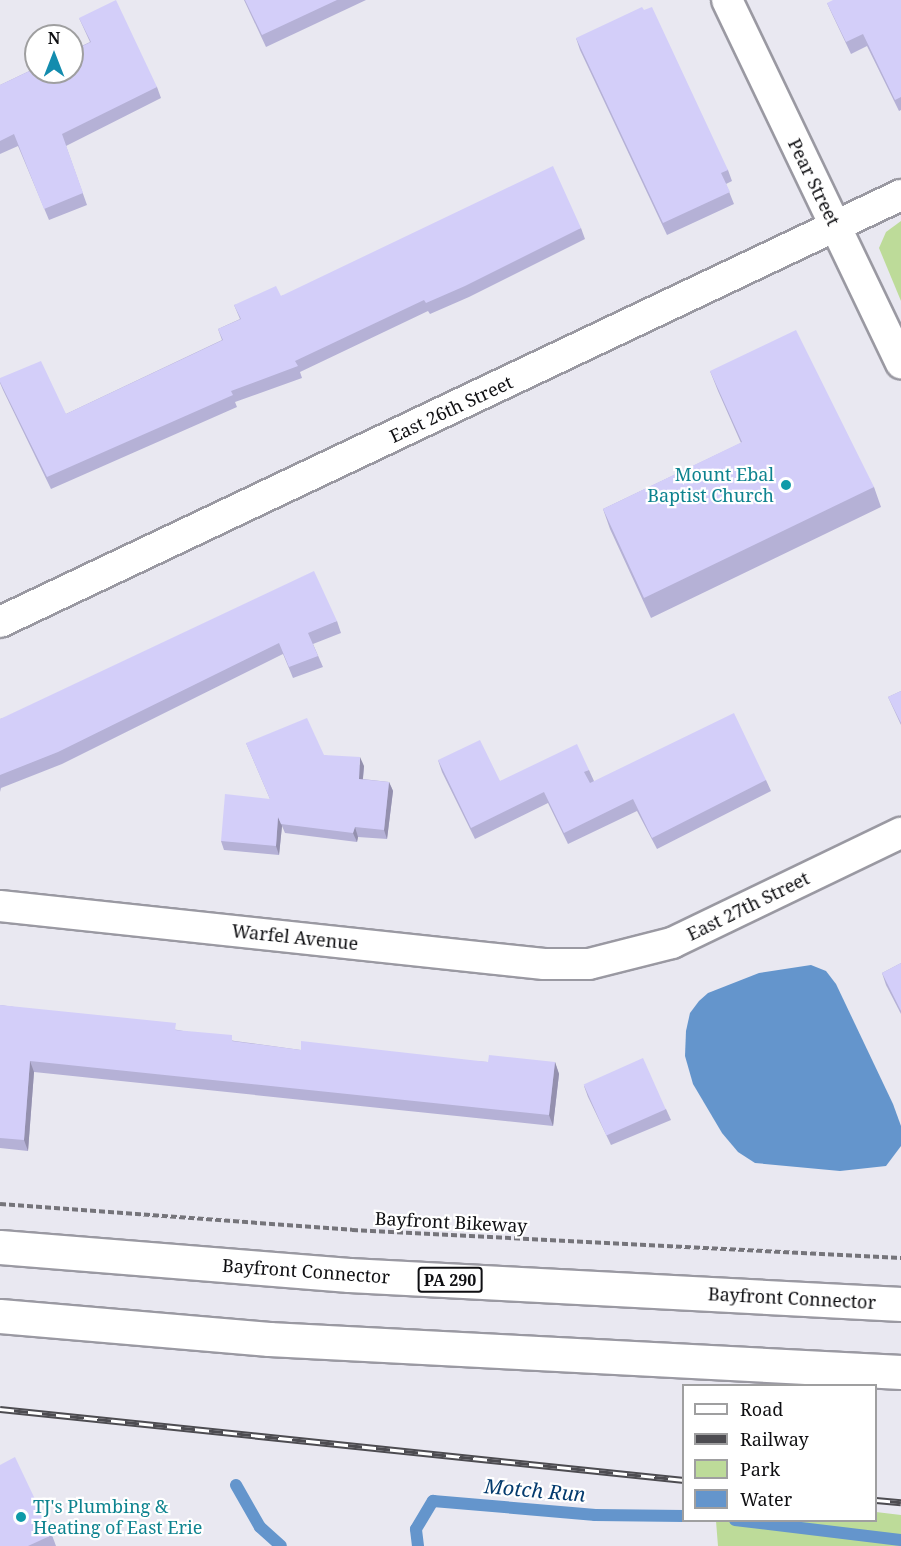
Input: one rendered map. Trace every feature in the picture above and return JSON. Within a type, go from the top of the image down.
[{"type":"highway","name":"Bayfront Connector","points":[[0,1247],[349,1275],[901,1304]]},
{"type":"highway","points":[[0,1316],[269,1339],[901,1372]]},
{"type":"street","name":"Pear Street","points":[[727,0],[901,363]]},
{"type":"street","name":"East 26th Street","points":[[0,622],[901,195]]},
{"type":"street","name":"East 27th Street","points":[[589,964],[672,943],[901,833]]},
{"type":"street","name":"Warfel Avenue","points":[[0,906],[544,964],[589,964]]},
{"type":"path","name":"Bayfront Bikeway","points":[[0,1204],[374,1231],[901,1258]]},
{"type":"green space","points":[[901,221],[901,301],[879,248],[886,232]]},
{"type":"green space","points":[[877,1512],[901,1515],[901,1546],[718,1546],[716,1522],[877,1522]]},
{"type":"water","points":[[811,965],[826,971],[836,984],[893,1104],[901,1126],[901,1146],[886,1166],[840,1171],[755,1163],[738,1152],[722,1133],[693,1084],[685,1056],[686,1031],[690,1013],[699,1001],[708,993],[759,973]]},
{"type":"building","points":[[116,0],[157,87],[62,134],[83,193],[44,209],[14,134],[0,141],[0,85],[24,74],[24,84],[84,84],[84,45],[91,42],[79,18]]},
{"type":"building","points":[[245,0],[337,0],[262,35]]},
{"type":"building","points":[[833,0],[901,0],[901,97],[895,100],[863,34],[846,42],[827,3]]},
{"type":"building","points":[[642,7],[644,10],[652,7],[728,170],[721,173],[730,192],[663,223],[576,38]]},
{"type":"building","points":[[553,166],[581,228],[465,286],[426,303],[424,300],[295,361],[298,366],[231,391],[233,395],[47,477],[0,378],[41,361],[66,414],[223,340],[218,329],[241,319],[234,305],[276,286],[281,296]]},
{"type":"building","name":"Mount Ebal Baptist Church","points":[[796,330],[874,487],[644,598],[603,509],[742,442],[710,371]]},
{"type":"building","points":[[314,571],[337,621],[308,633],[318,656],[289,667],[279,643],[58,752],[0,775],[0,719]]},
{"type":"building","points":[[901,691],[901,723],[888,697]]},
{"type":"building","points":[[734,713],[766,780],[652,838],[633,799],[564,833],[544,792],[471,828],[438,760],[480,740],[500,781],[577,744],[589,770],[584,772],[590,783]]},
{"type":"building","points":[[307,718],[324,755],[360,757],[359,779],[389,782],[384,830],[355,827],[353,833],[281,824],[278,817],[276,846],[221,841],[225,794],[270,799],[246,743]]},
{"type":"building","points":[[901,963],[901,1011],[882,973]]},
{"type":"building","points":[[0,1005],[176,1023],[175,1030],[232,1035],[232,1041],[301,1050],[301,1041],[488,1062],[489,1055],[555,1062],[549,1115],[30,1061],[24,1140],[0,1138]]},
{"type":"building","points":[[643,1058],[666,1109],[606,1136],[584,1084]]},
{"type":"building","name":"TJ's Plumbing & Heating of East Erie","points":[[15,1457],[52,1535],[28,1546],[0,1546],[0,1465]]},
{"type":"waterway","points":[[236,1485],[260,1527],[281,1546]]},
{"type":"waterway","name":"Motch Run","points":[[418,1546],[416,1529],[433,1501],[595,1515],[682,1516]]},
{"type":"waterway","name":"Motch Run","points":[[752,1522],[901,1540]]},
{"type":"railway","points":[[0,1409],[682,1480]]},
{"type":"railway","points":[[877,1500],[901,1502]]},
{"type":"place","name":"Mount Ebal Baptist Church","points":[[786,485]]},
{"type":"place","name":"TJ's Plumbing & Heating of East Erie","points":[[21,1517]]}]
